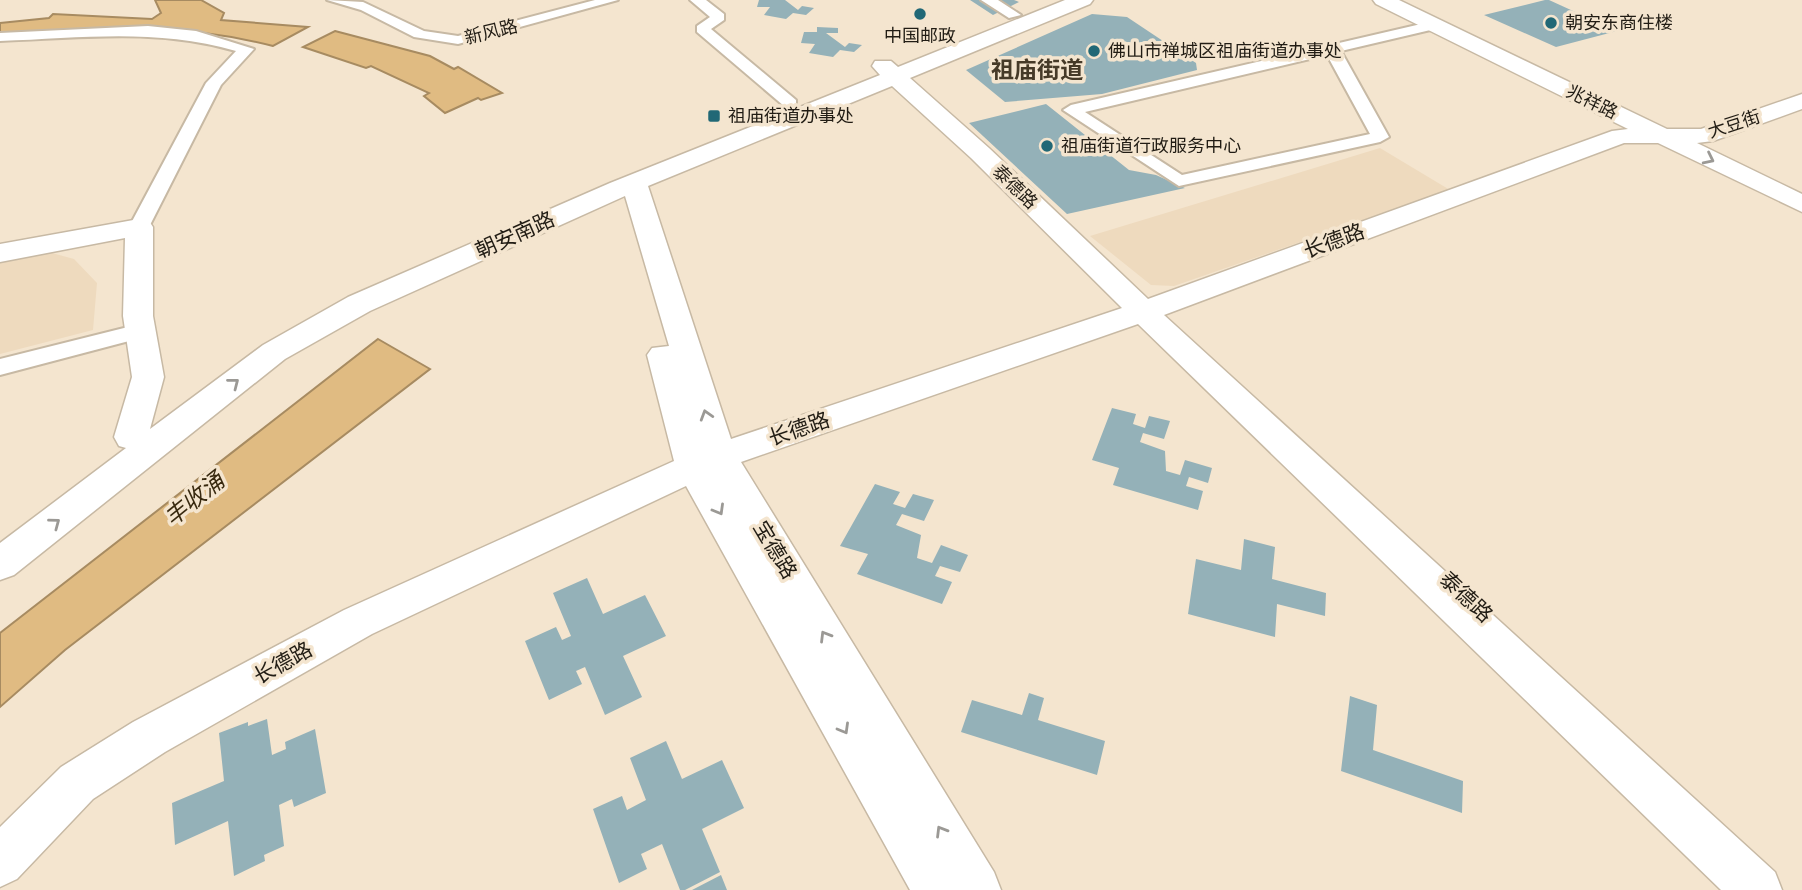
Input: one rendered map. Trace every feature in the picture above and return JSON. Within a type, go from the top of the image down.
[{"type":"street","name":"新风路","points":[[334,0],[365,7],[414,35],[439,41],[458,40],[611,0]]},
{"type":"street","points":[[697,0],[719,17],[702,29],[790,103]]},
{"type":"street","points":[[988,0],[1014,15]]},
{"type":"street","name":"朝安南路","points":[[0,564],[274,352],[359,304],[1053,0]]},
{"type":"street","name":"朝安南路","points":[[0,534],[253,344],[351,289],[574,187],[790,103],[888,71],[1083,0]]},
{"type":"street","name":"兆祥路","points":[[1383,0],[1802,204]]},
{"type":"street","name":"兆祥路","points":[[1418,0],[1802,182]]},
{"type":"street","points":[[1332,49],[1380,137],[1180,181],[1071,110],[1434,25]]},
{"type":"street","points":[[0,37],[148,30],[196,35],[246,49],[214,83],[139,227],[140,331],[148,377],[131,437]]},
{"type":"street","name":"泰德路","points":[[888,71],[1757,890]]},
{"type":"street","name":"大豆街","points":[[1664,137],[1704,136],[1802,101]]},
{"type":"street","name":"长德路","points":[[0,862],[76,783],[149,737],[358,622],[706,462],[1145,311],[1622,136],[1664,137]]},
{"type":"street","name":"宝德路","points":[[626,186],[706,462],[937,890]]},
{"type":"street","points":[[0,253],[139,227]]},
{"type":"street","name":"泰德路","points":[[1145,311],[1196,347],[1782,890]]},
{"type":"street","points":[[0,367],[140,331]]},
{"type":"street","name":"宝德路","points":[[706,462],[976,890]]},
{"type":"shaded area","points":[[1380,148],[1450,190],[1174,286],[1151,285],[1090,236]]},
{"type":"shaded area","points":[[41,250],[74,259],[97,283],[93,330],[0,354],[0,259]]},
{"type":"water","points":[[155,0],[201,0],[224,13],[221,20],[308,27],[273,46],[237,38],[170,30],[104,29],[0,33],[0,23],[49,18],[53,14],[152,19],[161,13]]},
{"type":"water","points":[[335,31],[430,56],[454,69],[458,67],[502,93],[481,100],[478,98],[445,113],[424,96],[429,93],[371,66],[366,68],[303,47]]},
{"type":"water","name":"丰收涌","points":[[378,339],[430,369],[65,650],[0,707],[0,633]]},
{"type":"building","points":[[759,0],[785,0],[798,10],[802,6],[814,8],[806,15],[793,13],[786,19],[764,15],[770,7],[757,7]]},
{"type":"building","points":[[970,0],[1014,0],[1019,2],[993,15]]},
{"type":"building","name":"朝安东商住楼","points":[[1545,0],[1617,31],[1556,47],[1484,15]]},
{"type":"building","name":"佛山市禅城区祖庙街道办事处","points":[[1092,14],[1127,17],[1196,63],[1197,70],[1102,94],[1005,102],[966,70]]},
{"type":"building","points":[[817,27],[838,28],[838,33],[826,33],[845,47],[849,43],[862,45],[854,52],[840,50],[833,57],[809,53],[815,44],[801,43],[804,32],[817,32]]},
{"type":"building","name":"祖庙街道行政服务中心","points":[[1046,104],[1129,170],[1156,175],[1185,188],[1067,214],[969,123]]},
{"type":"building","points":[[1112,408],[1136,414],[1133,424],[1145,428],[1149,416],[1170,421],[1164,439],[1143,433],[1140,442],[1165,451],[1166,471],[1180,475],[1185,460],[1212,468],[1208,483],[1189,477],[1186,486],[1203,491],[1198,510],[1113,485],[1119,468],[1092,460]]},
{"type":"building","points":[[875,484],[900,492],[893,504],[905,508],[913,494],[934,500],[924,521],[902,514],[896,525],[921,535],[917,558],[932,563],[941,545],[968,555],[960,572],[940,566],[935,576],[952,582],[942,604],[857,574],[868,554],[840,546]]},
{"type":"building","points":[[1244,539],[1275,547],[1272,579],[1326,593],[1325,616],[1277,604],[1275,637],[1188,614],[1196,559],[1241,570]]},
{"type":"building","points":[[587,578],[603,614],[645,595],[666,636],[623,656],[642,697],[605,715],[585,667],[576,671],[582,684],[549,700],[525,641],[556,627],[562,640],[571,636],[553,593]]},
{"type":"building","points":[[1029,693],[1044,698],[1038,720],[1105,741],[1097,775],[961,732],[972,700],[1022,715]]},
{"type":"building","points":[[1350,696],[1377,705],[1373,750],[1463,781],[1462,813],[1341,771]]},
{"type":"building","points":[[267,719],[272,755],[286,749],[285,742],[315,729],[326,793],[294,807],[292,799],[279,805],[284,846],[264,855],[265,861],[234,876],[228,821],[175,845],[172,803],[224,781],[219,733],[248,722],[248,726]]},
{"type":"building","points":[[666,741],[682,779],[722,760],[744,808],[702,829],[720,872],[685,890],[680,890],[662,844],[641,854],[647,869],[619,883],[593,809],[622,796],[627,810],[646,800],[630,758]]},
{"type":"building","points":[[721,875],[727,890],[692,890]]},
{"type":"place","name":"中国邮政","points":[[920,14]]},
{"type":"place","name":"朝安东商住楼","points":[[1551,23]]},
{"type":"place","name":"佛山市禅城区祖庙街道办事处","points":[[1094,51]]},
{"type":"place","name":"祖庙街道办事处","points":[[714,116]]},
{"type":"place","name":"祖庙街道行政服务中心","points":[[1047,146]]},
{"type":"district","name":"祖庙街道","points":[[1037,70]]}]
